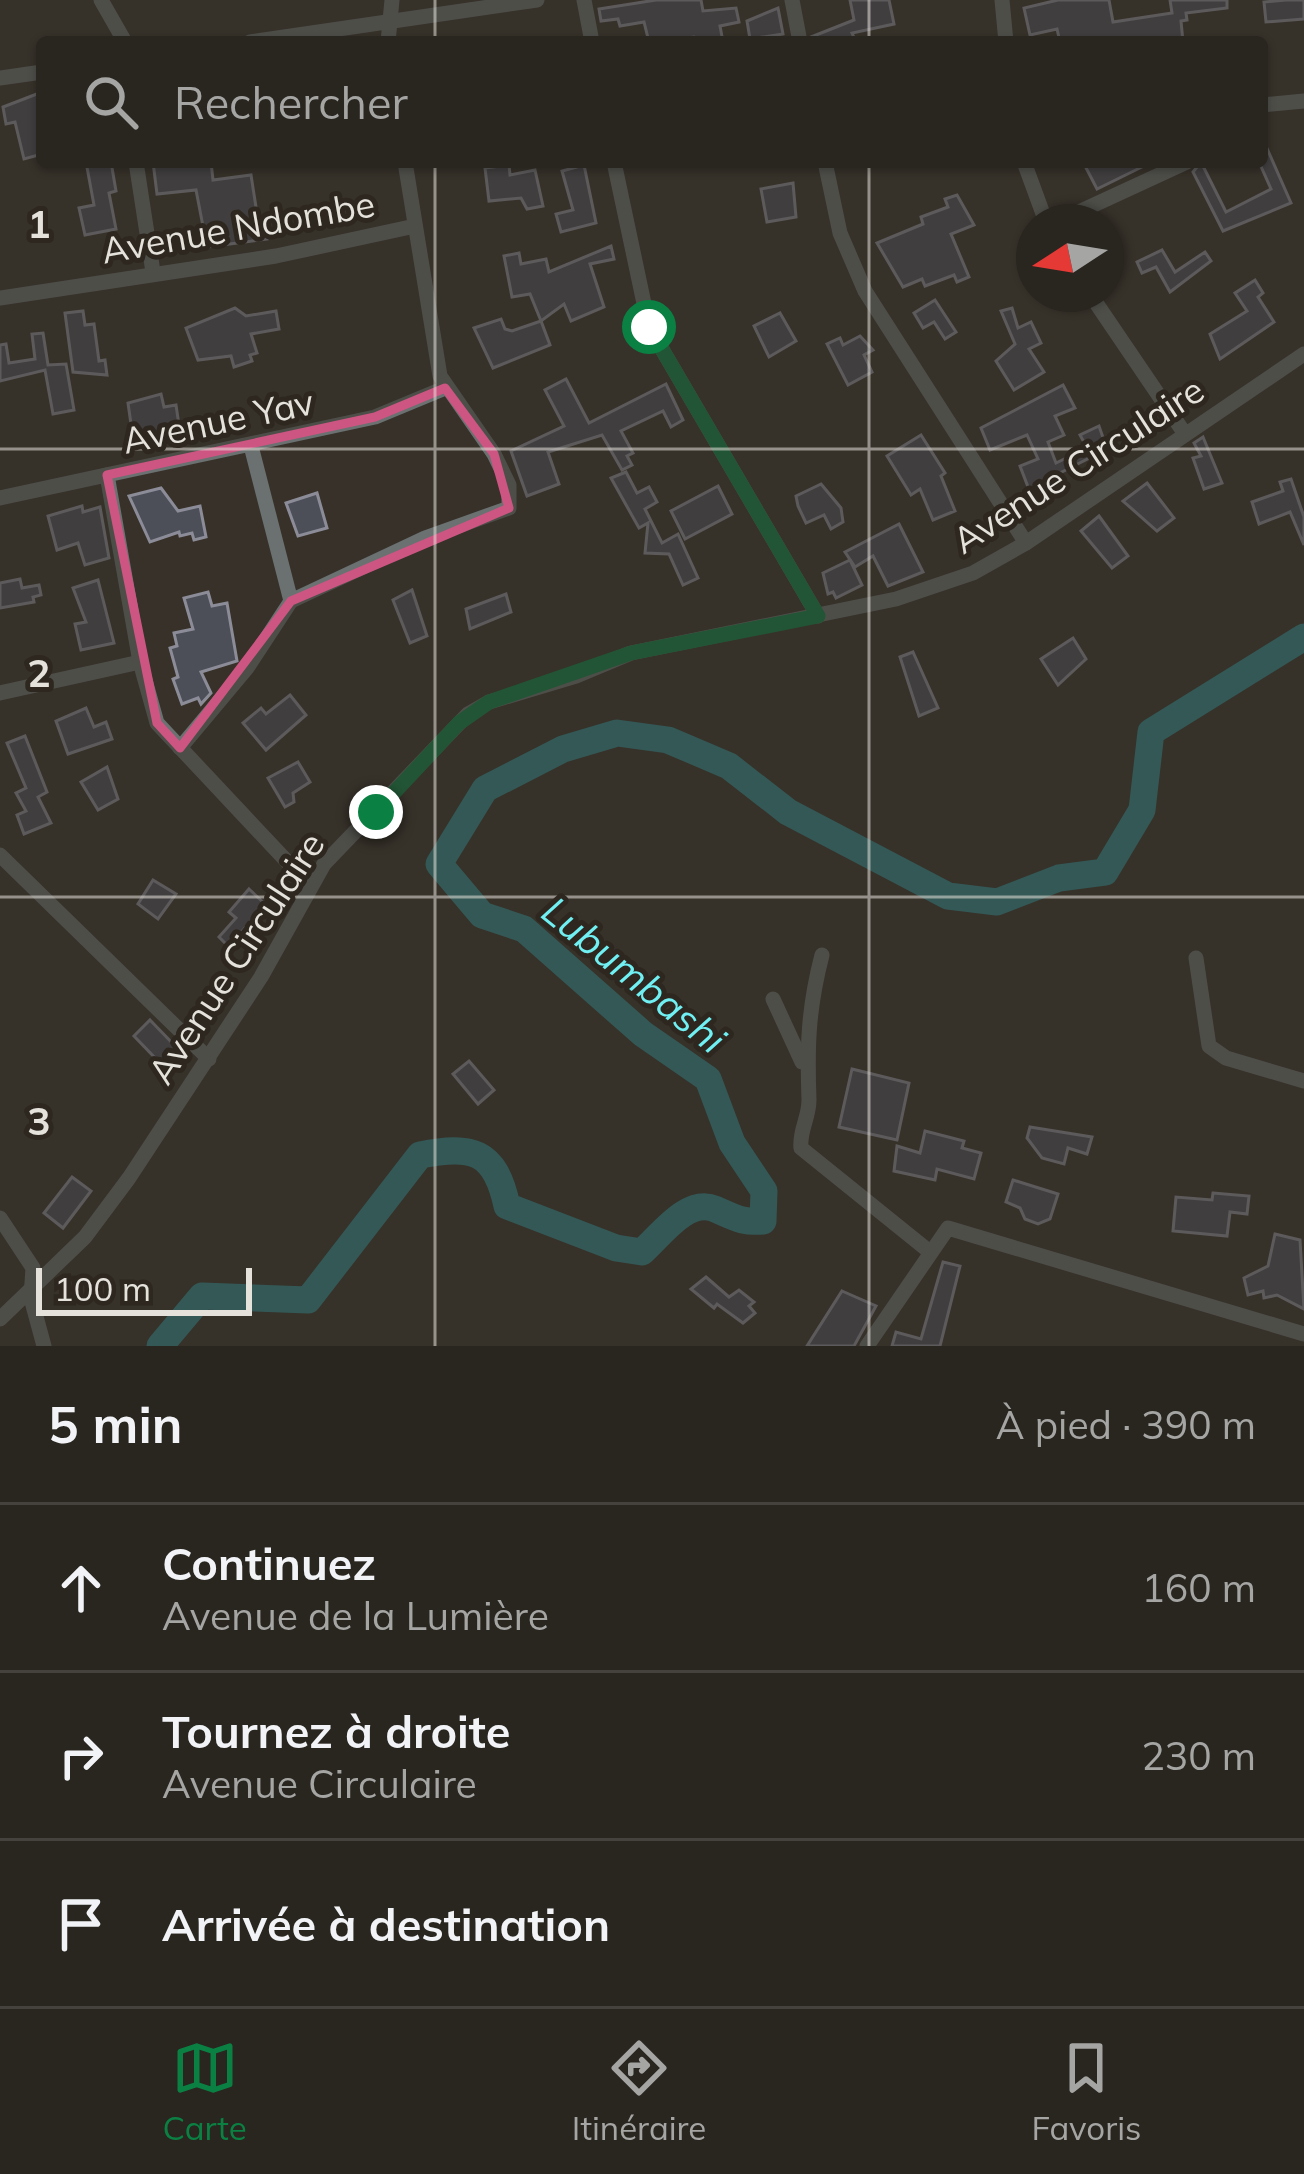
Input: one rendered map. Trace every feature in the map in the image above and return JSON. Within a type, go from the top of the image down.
[{"type":"street","points":[[100,0],[121,36]]},
{"type":"street","points":[[388,36],[392,0]]},
{"type":"street","points":[[294,36],[537,0]]},
{"type":"street","points":[[584,0],[591,36]]},
{"type":"street","points":[[792,0],[799,36]]},
{"type":"street","points":[[1001,0],[1005,36]]},
{"type":"street","points":[[0,78],[36,73]]},
{"type":"street","points":[[1268,108],[1304,100]]},
{"type":"street","points":[[137,168],[153,272]]},
{"type":"street","points":[[180,748],[248,668],[291,601],[425,538],[509,508],[509,485],[494,454],[445,388],[406,168]]},
{"type":"street","points":[[615,168],[649,327],[818,616]]},
{"type":"street","points":[[826,168],[840,233],[866,291],[1026,543]]},
{"type":"street","points":[[1026,168],[1039,204]]},
{"type":"street","points":[[1097,204],[1174,168]]},
{"type":"street","name":"Avenue Ndombe","points":[[0,298],[276,256],[415,226]]},
{"type":"street","points":[[1102,312],[1185,434]]},
{"type":"street","name":"Avenue Circulaire","points":[[0,1319],[32,1293],[109,1206],[209,1059],[330,856],[427,754],[489,702],[631,653],[937,587],[1026,543],[1304,354]]},
{"type":"street","name":"Avenue Yav","points":[[0,497],[251,446],[408,407],[445,388]]},
{"type":"street","points":[[251,446],[291,601]]},
{"type":"street","points":[[106,476],[155,718],[310,886]]},
{"type":"street","points":[[0,693],[140,662]]},
{"type":"street","points":[[0,855],[209,1059]]},
{"type":"street","points":[[804,1066],[822,955]]},
{"type":"street","points":[[1196,958],[1209,1046],[1226,1058],[1304,1081]]},
{"type":"street","points":[[773,999],[804,1066],[809,1101],[800,1141],[806,1155],[930,1252]]},
{"type":"street","points":[[0,1218],[33,1268],[32,1293],[44,1346]]},
{"type":"street","points":[[867,1346],[945,1228],[1304,1334]]},
{"type":"highlighted area","points":[[445,388],[494,454],[509,508],[291,601],[180,748],[157,723],[107,475],[375,417]]},
{"type":"building","points":[[656,0],[701,0],[703,11],[736,8],[739,22],[720,26],[722,36],[648,36],[644,22],[620,26],[618,19],[601,21],[599,9]]},
{"type":"building","points":[[850,0],[889,0],[894,24],[853,36],[814,36],[854,20]]},
{"type":"building","points":[[1058,0],[1109,0],[1113,22],[1172,13],[1170,0],[1227,0],[1227,8],[1186,13],[1187,20],[1181,21],[1182,36],[1059,36],[1057,29],[1030,35],[1024,8]]},
{"type":"building","points":[[1304,0],[1304,19],[1266,22],[1264,2]]},
{"type":"building","points":[[778,8],[783,34],[750,36],[747,21]]},
{"type":"building","points":[[36,94],[36,156],[24,159],[15,122],[6,124],[3,107]]},
{"type":"building","points":[[1268,151],[1291,203],[1223,231],[1193,172],[1204,168],[1226,212],[1271,189],[1262,168],[1268,168]]},
{"type":"building","points":[[87,168],[112,168],[116,191],[109,193],[116,229],[85,235],[79,208],[94,205]]},
{"type":"building","points":[[154,168],[212,168],[213,180],[251,175],[258,220],[264,219],[267,239],[207,247],[196,190],[157,194]]},
{"type":"building","points":[[485,168],[509,168],[510,175],[535,170],[543,206],[527,209],[521,198],[489,201]]},
{"type":"building","points":[[585,168],[596,223],[561,232],[556,214],[573,210],[562,171]]},
{"type":"building","points":[[1086,168],[1140,168],[1097,189]]},
{"type":"building","points":[[793,183],[796,217],[767,222],[761,189]]},
{"type":"building","points":[[957,195],[974,225],[951,234],[969,277],[957,282],[954,275],[925,286],[922,279],[903,287],[877,243],[923,224],[921,217],[948,207],[945,199]]},
{"type":"building","points":[[611,246],[614,259],[590,264],[604,307],[571,321],[564,304],[541,321],[530,294],[512,297],[504,256],[519,253],[521,264],[546,259],[549,272]]},
{"type":"building","points":[[1162,250],[1175,272],[1205,252],[1211,261],[1170,292],[1156,267],[1142,273],[1137,262]]},
{"type":"building","points":[[1255,280],[1263,293],[1258,297],[1274,322],[1220,359],[1210,334],[1247,311],[1235,293]]},
{"type":"building","points":[[935,300],[956,332],[945,339],[934,322],[923,328],[914,313]]},
{"type":"building","points":[[235,308],[246,316],[276,311],[279,329],[251,334],[257,353],[250,355],[252,361],[234,367],[231,356],[198,360],[186,328]]},
{"type":"building","points":[[1012,308],[1018,328],[1031,322],[1041,343],[1029,349],[1044,372],[1014,390],[996,361],[1015,344],[1001,311]]},
{"type":"building","points":[[83,311],[85,325],[94,324],[99,361],[105,360],[107,375],[73,372],[65,313]]},
{"type":"building","points":[[780,313],[796,341],[769,357],[754,326]]},
{"type":"building","points":[[501,319],[505,329],[512,331],[541,321],[550,345],[493,368],[474,328]]},
{"type":"building","points":[[43,333],[48,365],[66,364],[74,410],[53,414],[45,370],[0,381],[0,345],[6,344],[9,363],[35,359],[32,334]]},
{"type":"building","points":[[860,336],[873,350],[864,355],[872,372],[848,385],[827,344],[840,338],[843,345]]},
{"type":"building","points":[[566,379],[589,423],[666,384],[683,420],[671,427],[663,411],[621,431],[633,453],[627,456],[632,465],[622,470],[602,435],[548,452],[559,484],[527,496],[511,451],[564,426],[545,390]]},
{"type":"building","points":[[1063,385],[1075,408],[1055,416],[1064,435],[1048,442],[1056,463],[1087,448],[1091,455],[1080,435],[1099,426],[1107,449],[1060,473],[1062,480],[1030,492],[1020,466],[1038,459],[1027,435],[990,450],[981,428]]},
{"type":"building","points":[[161,394],[164,407],[176,405],[180,432],[134,445],[128,403]]},
{"type":"building","points":[[921,435],[945,473],[941,476],[955,511],[933,520],[920,489],[911,495],[887,456]]},
{"type":"building","points":[[1203,437],[1222,483],[1204,489],[1193,458],[1201,456],[1194,443]]},
{"type":"building","points":[[626,472],[637,493],[649,487],[657,502],[645,509],[662,543],[678,534],[698,578],[683,585],[669,554],[645,553],[648,523],[639,528],[611,478]]},
{"type":"building","points":[[1291,479],[1304,517],[1304,545],[1290,512],[1259,524],[1252,502],[1283,491],[1280,482]]},
{"type":"building","points":[[1147,483],[1174,518],[1157,531],[1123,501]]},
{"type":"building","points":[[821,484],[841,508],[843,522],[831,529],[824,515],[806,523],[798,506],[796,496]]},
{"type":"building","points":[[718,486],[732,514],[685,539],[671,511]]},
{"type":"building","points":[[161,488],[178,511],[200,506],[206,537],[194,540],[192,533],[180,536],[179,532],[150,542],[129,496]]},
{"type":"building","points":[[317,493],[327,528],[298,536],[286,503]]},
{"type":"building","points":[[82,506],[83,512],[100,507],[109,558],[85,565],[78,543],[57,550],[48,516]]},
{"type":"building","points":[[1099,516],[1128,556],[1112,568],[1081,531]]},
{"type":"building","points":[[899,524],[923,572],[888,586],[873,556],[855,567],[845,552]]},
{"type":"building","points":[[850,560],[862,585],[836,598],[833,592],[828,594],[823,573]]},
{"type":"building","points":[[20,579],[22,588],[39,585],[41,595],[33,597],[34,602],[0,608],[0,583]]},
{"type":"building","points":[[98,580],[114,643],[81,650],[75,624],[86,622],[73,588]]},
{"type":"building","points":[[412,590],[427,636],[410,643],[393,600]]},
{"type":"building","points":[[208,592],[212,606],[227,603],[237,661],[201,672],[211,693],[201,704],[198,698],[182,704],[170,648],[177,646],[174,633],[193,629],[184,598]]},
{"type":"building","points":[[506,594],[511,612],[470,629],[466,609]]},
{"type":"building","points":[[1073,638],[1086,659],[1058,685],[1041,659]]},
{"type":"building","points":[[913,652],[938,708],[919,716],[900,657]]},
{"type":"building","points":[[290,695],[306,715],[266,750],[243,723],[261,708],[266,714]]},
{"type":"building","points":[[86,708],[94,727],[106,722],[112,739],[68,754],[56,721]]},
{"type":"building","points":[[25,736],[47,792],[38,797],[51,823],[24,834],[17,815],[26,811],[16,793],[26,788],[7,743]]},
{"type":"building","points":[[298,762],[310,782],[293,793],[294,802],[285,807],[268,778]]},
{"type":"building","points":[[107,767],[118,799],[98,810],[81,782]]},
{"type":"building","points":[[153,880],[176,894],[158,919],[138,904]]},
{"type":"building","points":[[249,889],[265,904],[229,947],[219,937],[236,918],[229,912]]},
{"type":"building","points":[[150,1020],[177,1048],[161,1064],[134,1036]]},
{"type":"building","points":[[469,1061],[494,1090],[478,1104],[453,1074]]},
{"type":"building","points":[[852,1069],[909,1083],[897,1140],[839,1127]]},
{"type":"building","points":[[1030,1127],[1092,1137],[1087,1154],[1068,1148],[1064,1164],[1042,1158],[1027,1138]]},
{"type":"building","points":[[925,1131],[964,1141],[962,1148],[981,1153],[974,1179],[937,1169],[935,1180],[894,1171],[897,1146],[920,1153]]},
{"type":"building","points":[[72,1177],[91,1191],[63,1228],[44,1213]]},
{"type":"building","points":[[1013,1180],[1058,1194],[1050,1219],[1038,1224],[1025,1219],[1020,1208],[1006,1202]]},
{"type":"building","points":[[1213,1193],[1249,1196],[1247,1214],[1230,1212],[1227,1236],[1173,1231],[1176,1197],[1212,1200]]},
{"type":"building","points":[[1275,1234],[1300,1240],[1304,1309],[1277,1295],[1264,1298],[1263,1291],[1248,1295],[1244,1278],[1268,1266]]},
{"type":"building","points":[[943,1262],[960,1266],[940,1346],[892,1346],[896,1332],[921,1339]]},
{"type":"building","points":[[706,1277],[729,1297],[739,1290],[754,1302],[749,1306],[755,1313],[743,1323],[717,1304],[714,1308],[691,1289]]},
{"type":"building","points":[[842,1291],[876,1306],[854,1346],[807,1346]]},
{"type":"waterway","name":"Lubumbashi","points":[[160,1346],[202,1296],[308,1300],[420,1155],[453,1151],[478,1155],[496,1173],[507,1206],[616,1248],[642,1252],[695,1208],[763,1221],[764,1191],[732,1143],[708,1079],[643,1034],[524,929],[482,915],[439,864],[485,789],[563,749],[617,733],[668,740],[729,766],[788,812],[948,896],[997,902],[1059,878],[1105,872],[1142,810],[1151,732],[1304,637]]},
{"type":"route","points":[[376,812],[468,714],[489,702],[576,676],[631,653],[818,616],[649,327]]}]
